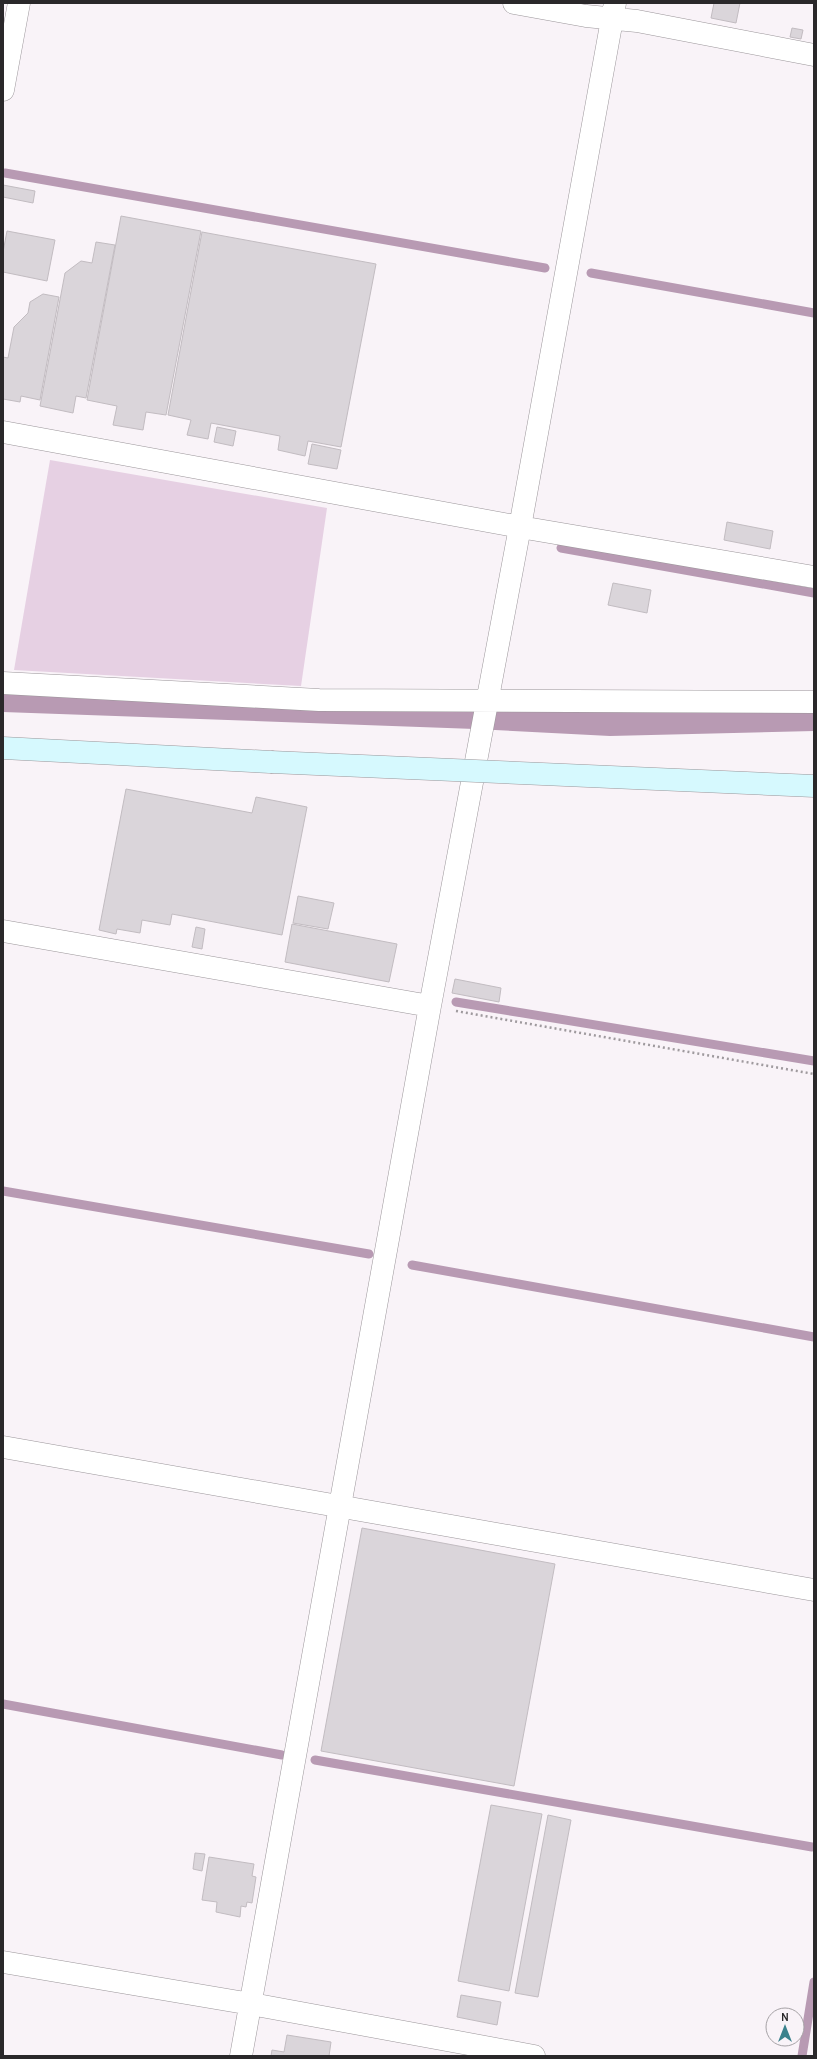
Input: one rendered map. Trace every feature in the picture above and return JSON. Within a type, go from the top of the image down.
[{"type":"street","points":[[3,90],[19,3]]},
{"type":"street","points":[[514,3],[614,11],[637,21],[814,55]]},
{"type":"street","points":[[241,2056],[430,1006],[520,527],[614,11]]},
{"type":"street","points":[[3,432],[520,527],[814,577]]},
{"type":"street","points":[[3,683],[319,700],[487,703],[814,702]]},
{"type":"street","points":[[3,748],[271,762],[814,786]]},
{"type":"street","points":[[3,931],[430,1006]]},
{"type":"street","points":[[3,1447],[814,1590]]},
{"type":"street","points":[[3,1962],[251,2004],[534,2056]]},
{"type":"path","points":[[430,1006],[814,1074]]},
{"type":"shaded area","points":[[50,460],[327,508],[301,686],[14,670]]},
{"type":"shaded area","points":[[3,692],[476,711],[814,712],[814,731],[610,736],[475,729],[3,712]]},
{"type":"building","points":[[714,3],[740,3],[736,23],[711,18]]},
{"type":"building","points":[[792,28],[803,30],[801,39],[790,37]]},
{"type":"building","points":[[3,185],[35,191],[33,203],[3,197]]},
{"type":"building","points":[[121,216],[201,231],[166,415],[146,412],[143,430],[113,425],[117,406],[87,400]]},
{"type":"building","points":[[7,231],[55,240],[47,281],[3,272],[3,252]]},
{"type":"building","points":[[202,232],[376,264],[341,447],[308,441],[305,456],[278,450],[280,436],[211,423],[208,439],[187,435],[191,420],[168,415]]},
{"type":"building","points":[[96,242],[115,245],[86,398],[76,396],[73,413],[40,406],[65,273],[81,261],[92,263]]},
{"type":"building","points":[[43,294],[59,297],[40,400],[21,396],[20,402],[3,399],[3,357],[8,358],[14,327],[28,313],[30,302]]},
{"type":"building","points":[[217,427],[236,431],[233,446],[214,442]]},
{"type":"building","points":[[312,444],[341,450],[337,469],[308,464]]},
{"type":"building","points":[[727,522],[773,531],[770,549],[724,540]]},
{"type":"building","points":[[613,583],[651,590],[647,613],[608,605]]},
{"type":"building","points":[[126,789],[252,813],[256,797],[307,807],[282,935],[172,914],[170,925],[142,920],[140,933],[117,929],[116,934],[99,930]]},
{"type":"building","points":[[298,896],[334,903],[328,929],[293,923]]},
{"type":"building","points":[[292,924],[397,944],[389,982],[285,962]]},
{"type":"building","points":[[196,927],[205,929],[202,949],[192,947]]},
{"type":"building","points":[[455,979],[501,988],[499,1002],[452,993]]},
{"type":"building","points":[[362,1528],[555,1564],[514,1786],[321,1751]]},
{"type":"building","points":[[491,1805],[542,1814],[509,1991],[458,1981]]},
{"type":"building","points":[[548,1815],[571,1820],[538,1997],[515,1993]]},
{"type":"building","points":[[195,1853],[205,1854],[202,1871],[193,1869]]},
{"type":"building","points":[[209,1857],[254,1864],[252,1876],[256,1877],[252,1903],[247,1902],[246,1907],[241,1906],[240,1917],[216,1912],[217,1902],[202,1900]]},
{"type":"building","points":[[461,1995],[501,2002],[497,2025],[457,2017]]},
{"type":"building","points":[[287,2035],[331,2042],[329,2056],[271,2056],[272,2050],[284,2052]]},
{"type":"waterway","points":[[5,173],[545,268]]},
{"type":"waterway","points":[[591,273],[814,313]]},
{"type":"waterway","points":[[561,548],[814,593]]},
{"type":"waterway","points":[[456,1002],[814,1061]]},
{"type":"waterway","points":[[3,1191],[369,1254]]},
{"type":"waterway","points":[[412,1265],[814,1337]]},
{"type":"waterway","points":[[3,1704],[282,1755]]},
{"type":"waterway","points":[[315,1760],[812,1847]]},
{"type":"waterway","points":[[802,2056],[814,1982]]}]
